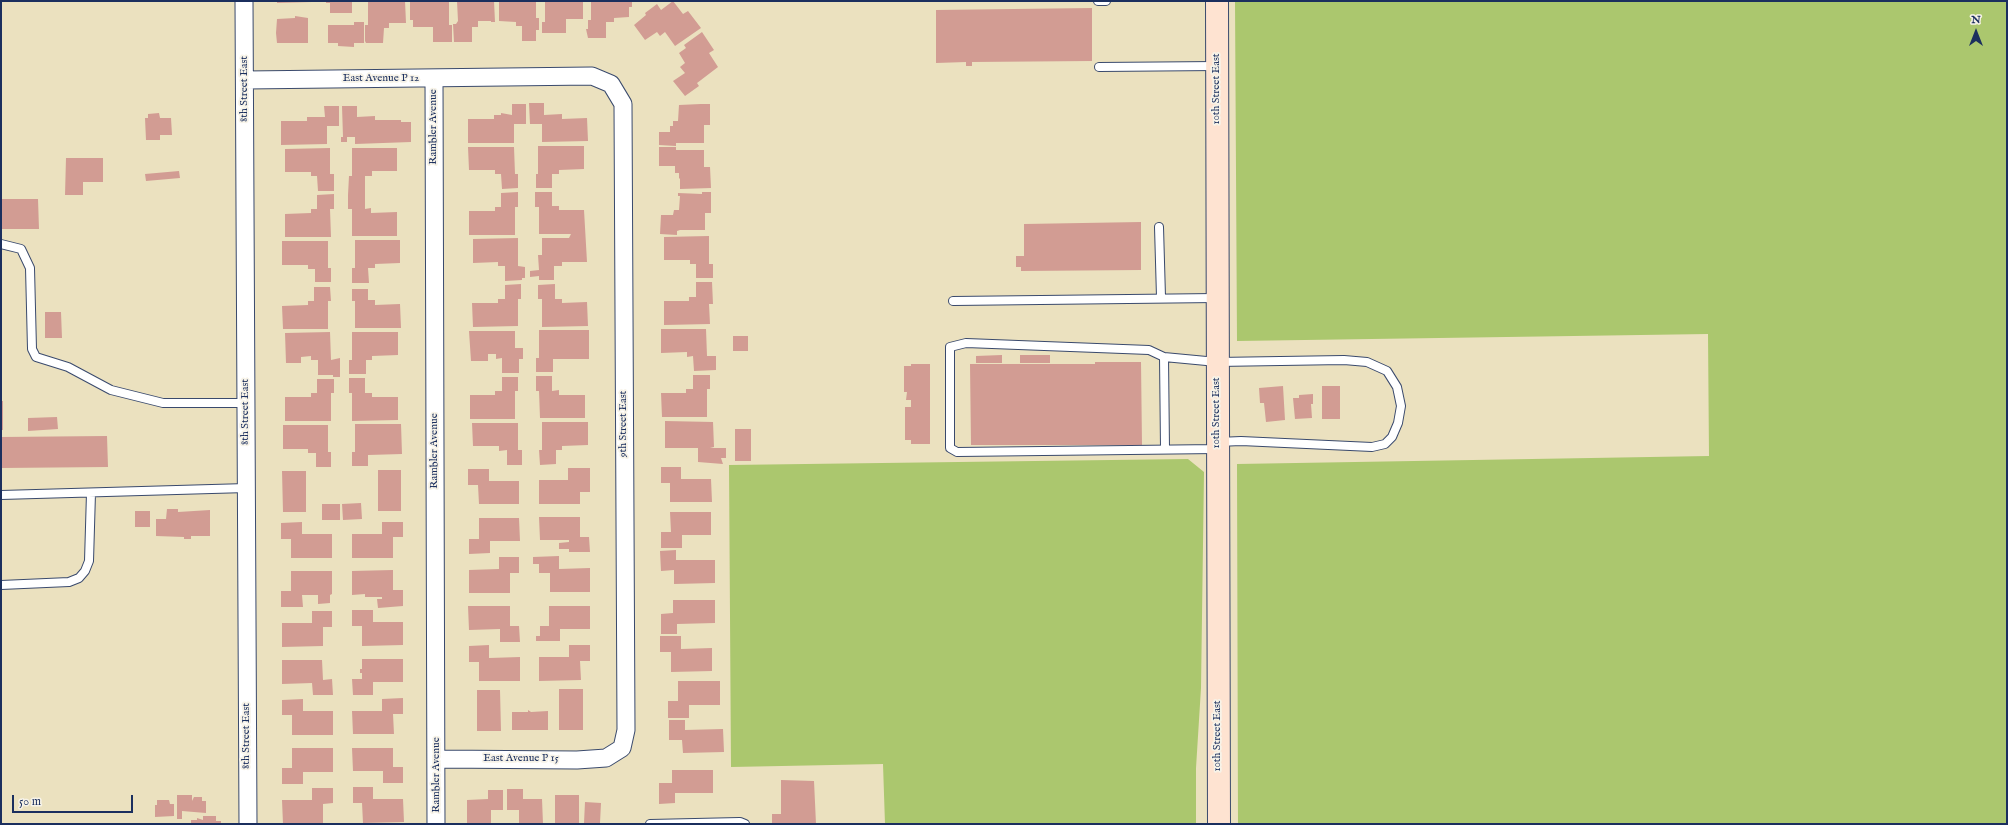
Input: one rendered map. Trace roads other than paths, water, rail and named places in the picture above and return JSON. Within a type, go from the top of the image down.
[{"type":"main road","name":"10th Street East","points":[[1217,1],[1218,824]]},
{"type":"street","name":"8th Street East","points":[[244,1],[246,80],[248,824]]},
{"type":"street","name":"East Avenue P 12","points":[[246,80],[592,76],[611,84]]},
{"type":"street","name":"Rambler Avenue","points":[[434,78],[436,824]]},
{"type":"street","name":"9th Street East","points":[[606,758],[622,748],[626,730],[623,104],[611,84]]},
{"type":"street","name":"East Avenue P 15","points":[[437,759],[577,760],[606,758]]},
{"type":"lane","points":[[1098,1],[1106,1]]},
{"type":"lane","points":[[1099,67],[1217,66]]},
{"type":"lane","points":[[1159,227],[1161,298]]},
{"type":"lane","points":[[1,244],[21,249],[30,268],[32,350],[36,357],[68,367],[111,390],[163,403],[246,403]]},
{"type":"lane","points":[[953,301],[1217,298]]},
{"type":"lane","points":[[966,343],[1149,350],[1164,357],[1217,362],[1344,360],[1366,362],[1387,371],[1397,387],[1401,406],[1398,423],[1392,437],[1385,444],[1372,446],[1241,441],[1217,446],[1165,449],[957,452],[950,448],[950,347],[966,343]]},
{"type":"lane","points":[[1164,357],[1165,449]]},
{"type":"lane","points":[[1,495],[247,488]]},
{"type":"lane","points":[[1,585],[69,582],[79,578],[86,571],[89,561],[91,493]]},
{"type":"lane","points":[[650,824],[740,822],[745,824]]}]
